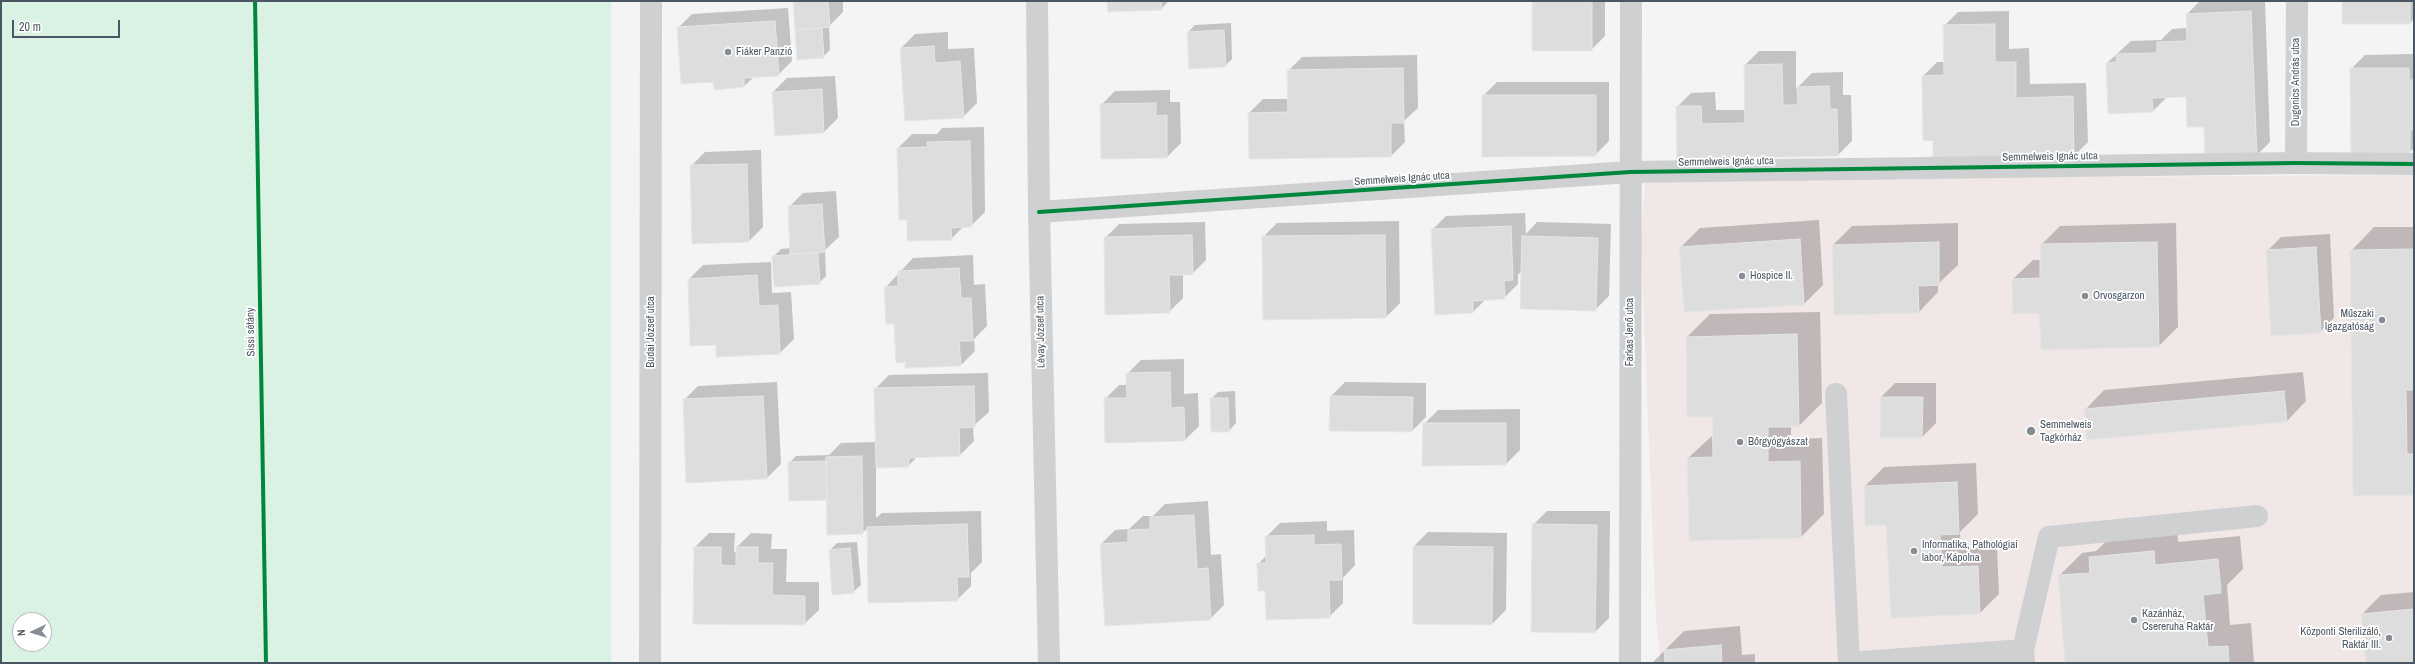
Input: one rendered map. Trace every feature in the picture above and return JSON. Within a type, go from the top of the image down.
[{"type":"street","name":"Budai József utca","points":[[650,663],[652,1]]},
{"type":"street","name":"Lévay József utca","points":[[1037,1],[1039,212],[1049,663]]},
{"type":"street","name":"Farkas Jenő utca","points":[[1630,663],[1631,1]]},
{"type":"street","name":"Dugonics András utca","points":[[2296,163],[2297,1]]},
{"type":"street","name":"Semmelweis Ignác utca","points":[[1039,212],[1630,172],[2296,163],[2414,164]]},
{"type":"street","points":[[1836,394],[1848,663],[2024,656],[2049,537],[2257,516]]},
{"type":"shaded area","name":"Semmelweis Tagkórház","points":[[2414,175],[2414,663],[1661,663],[1656,620],[1641,243],[1645,180]]},
{"type":"green space","points":[[1,1],[611,1],[611,663],[1,663]]},
{"type":"building","points":[[793,1],[828,1],[830,27],[795,30]]},
{"type":"building","points":[[1107,1],[1161,1],[1162,10],[1108,12]]},
{"type":"building","points":[[1532,1],[1592,1],[1592,51],[1532,51]]},
{"type":"building","points":[[2342,1],[2410,1],[2410,24],[2342,24]]},
{"type":"building","points":[[2251,11],[2257,157],[2205,159],[2204,127],[2187,127],[2186,97],[2152,98],[2153,112],[2108,114],[2106,63],[2117,62],[2116,54],[2157,53],[2157,42],[2187,41],[2186,14]]},
{"type":"building","name":"Fiáker Panzió","points":[[775,21],[779,76],[744,78],[744,87],[714,90],[713,82],[681,84],[677,27]]},
{"type":"building","points":[[1995,24],[1995,62],[2016,62],[2016,98],[2073,96],[2074,157],[1933,160],[1933,140],[1923,141],[1922,76],[1944,75],[1943,25]]},
{"type":"building","points":[[822,28],[824,58],[797,60],[795,30]]},
{"type":"building","points":[[1224,30],[1226,67],[1189,69],[1187,32]]},
{"type":"building","points":[[934,46],[935,63],[960,61],[964,118],[905,121],[900,48]]},
{"type":"building","points":[[1782,64],[1783,105],[1798,105],[1797,87],[1829,86],[1830,109],[1837,109],[1838,156],[1677,159],[1676,106],[1701,106],[1702,124],[1745,123],[1744,65]]},
{"type":"building","points":[[1403,68],[1404,123],[1391,123],[1391,157],[1249,159],[1248,113],[1288,112],[1287,70]]},
{"type":"building","points":[[2350,68],[2409,68],[2409,80],[2414,80],[2414,130],[2410,130],[2410,154],[2351,154]]},
{"type":"building","points":[[822,89],[824,133],[775,136],[772,92]]},
{"type":"building","points":[[1482,95],[1596,95],[1596,156],[1482,157]]},
{"type":"building","points":[[1156,103],[1156,116],[1167,115],[1167,158],[1101,159],[1100,104]]},
{"type":"building","points":[[970,141],[972,227],[951,228],[952,240],[907,241],[907,220],[899,220],[897,148],[928,147],[927,142]]},
{"type":"building","points":[[747,164],[749,242],[692,244],[690,165]]},
{"type":"building","points":[[822,204],[825,252],[790,254],[788,206]]},
{"type":"building","points":[[1511,226],[1513,280],[1504,281],[1505,299],[1473,301],[1473,313],[1435,315],[1431,229]]},
{"type":"building","points":[[1192,235],[1193,275],[1169,275],[1170,313],[1105,315],[1104,237]]},
{"type":"building","points":[[1385,235],[1386,318],[1263,320],[1262,236]]},
{"type":"building","points":[[1522,236],[1598,238],[1596,311],[1520,309]]},
{"type":"building","name":"Hospice II.","points":[[1800,239],[1804,305],[1684,312],[1679,247]]},
{"type":"building","points":[[1939,242],[1939,285],[1918,286],[1919,313],[1834,315],[1832,245]]},
{"type":"building","name":"Orvosgarzon","points":[[2157,242],[2159,347],[2041,350],[2039,314],[2013,314],[2012,279],[2040,278],[2040,244]]},
{"type":"building","points":[[2316,247],[2321,333],[2271,336],[2266,250]]},
{"type":"building","name":"Műszaki Igazgatóság","points":[[2414,249],[2414,390],[2406,390],[2407,454],[2414,454],[2414,495],[2353,496],[2350,250]]},
{"type":"building","points":[[818,253],[820,284],[774,287],[772,256]]},
{"type":"building","points":[[959,268],[961,298],[971,298],[973,341],[959,341],[961,366],[905,368],[905,362],[896,363],[894,324],[886,324],[884,287],[898,286],[898,271]]},
{"type":"building","points":[[757,275],[759,306],[778,305],[780,354],[716,357],[716,345],[690,346],[688,279]]},
{"type":"building","name":"Bőrgyógyászat","points":[[1797,334],[1799,427],[1768,427],[1768,462],[1800,461],[1801,538],[1689,541],[1687,458],[1713,457],[1712,417],[1687,417],[1686,337]]},
{"type":"building","points":[[1170,372],[1171,408],[1184,407],[1185,441],[1105,443],[1104,398],[1127,398],[1126,373]]},
{"type":"building","points":[[974,386],[975,427],[959,428],[960,456],[909,458],[909,467],[876,468],[874,388]]},
{"type":"building","points":[[2284,391],[2287,422],[2087,440],[2084,409]]},
{"type":"building","points":[[763,396],[767,479],[686,483],[683,399]]},
{"type":"building","points":[[1330,396],[1413,397],[1412,432],[1329,431]]},
{"type":"building","points":[[1880,397],[1923,397],[1922,438],[1880,438]]},
{"type":"building","points":[[1210,398],[1228,398],[1229,432],[1211,432]]},
{"type":"building","points":[[1423,423],[1506,423],[1506,465],[1422,466]]},
{"type":"building","points":[[862,456],[863,534],[827,535],[826,457]]},
{"type":"building","points":[[826,461],[827,500],[789,501],[788,462]]},
{"type":"building","name":"Informatika, Pathológiai labor, Kápolna","points":[[1957,482],[1959,534],[1940,535],[1942,567],[1978,566],[1980,614],[1891,618],[1886,525],[1865,526],[1864,486]]},
{"type":"building","points":[[1194,515],[1197,569],[1208,568],[1211,620],[1105,626],[1100,544],[1128,542],[1128,530],[1150,529],[1150,517]]},
{"type":"building","points":[[967,524],[969,577],[957,577],[958,601],[868,603],[867,527]]},
{"type":"building","points":[[1532,524],[1597,525],[1595,633],[1531,632]]},
{"type":"building","points":[[1314,535],[1314,545],[1341,544],[1342,580],[1329,580],[1330,618],[1266,620],[1265,591],[1258,591],[1257,563],[1266,563],[1265,536]]},
{"type":"building","points":[[1413,546],[1493,547],[1492,625],[1413,624]]},
{"type":"building","points":[[694,547],[721,547],[721,565],[736,566],[736,547],[758,547],[758,563],[773,563],[772,595],[805,596],[805,625],[693,624]]},
{"type":"building","points":[[850,548],[854,593],[832,595],[829,550]]},
{"type":"building","name":"Kazánház, Csereruha Raktár","points":[[2154,551],[2155,565],[2218,559],[2221,593],[2203,595],[2208,647],[2228,646],[2229,663],[2065,663],[2058,575],[2090,573],[2089,557]]},
{"type":"building","name":"Központi Sterilizáló, Raktár III.","points":[[2414,609],[2414,663],[2366,663],[2361,614]]},
{"type":"building","points":[[1721,645],[1722,663],[1665,663],[1664,650]]},
{"type":"cycle path","name":"Sissi sétány","points":[[255,1],[266,663]]},
{"type":"cycle path","points":[[1039,212],[1630,172],[2296,163],[2414,164]]},
{"type":"place","name":"Fiáker Panzió","points":[[728,52]]},
{"type":"place","name":"Hospice II.","points":[[1742,276]]},
{"type":"place","name":"Orvosgarzon","points":[[2085,296]]},
{"type":"place","name":"Műszaki Igazgatóság","points":[[2382,320]]},
{"type":"place","name":"Semmelweis Tagkórház","points":[[2031,431]]},
{"type":"place","name":"Bőrgyógyászat","points":[[1740,442]]},
{"type":"place","name":"Informatika, Pathológiai labor, Kápolna","points":[[1914,551]]},
{"type":"place","name":"Kazánház, Csereruha Raktár","points":[[2134,620]]},
{"type":"place","name":"Központi Sterilizáló, Raktár III.","points":[[2389,638]]}]
